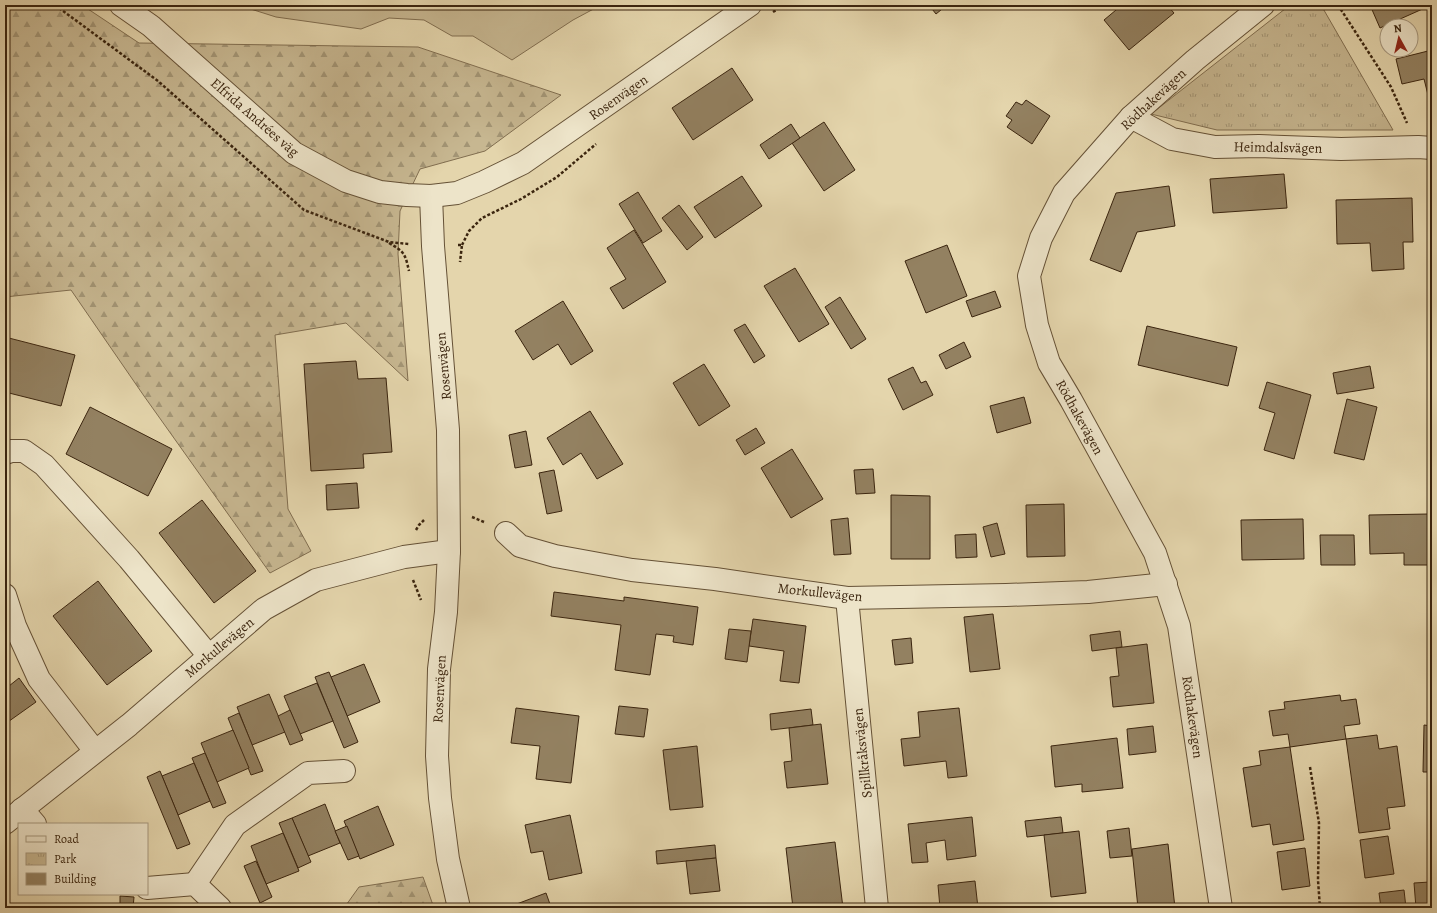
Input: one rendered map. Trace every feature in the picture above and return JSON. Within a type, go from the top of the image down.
[{"type":"street","name":"Elfrida Andrées väg","points":[[121,5],[151,26],[294,153],[346,181],[380,192],[431,196]]},
{"type":"street","name":"Rosenvägen","points":[[459,908],[448,859],[440,798],[437,756],[439,669],[446,612],[449,519],[448,430],[433,246],[431,196],[457,193],[523,163],[750,5]]},
{"type":"street","name":"Rödhakevägen","points":[[1221,908],[1180,626],[1155,553],[1049,363],[1037,325],[1028,276],[1041,238],[1064,193],[1131,117],[1195,60],[1263,5]]},
{"type":"street","name":"Heimdalsvägen","points":[[1131,117],[1172,139],[1216,146],[1341,149],[1425,148]]},
{"type":"street","points":[[5,454],[11,451],[24,450],[44,466],[129,559],[209,656]]},
{"type":"street","name":"Morkullevägen","points":[[506,533],[520,546],[555,556],[632,570],[715,579],[847,598],[1088,592],[1166,584]]},
{"type":"street","name":"Morkullevägen","points":[[5,823],[28,816],[95,751],[128,725],[264,609],[316,580],[404,557],[449,551]]},
{"type":"street","points":[[5,595],[15,626],[39,679],[95,751]]},
{"type":"street","name":"Spillkråksvägen","points":[[847,598],[877,908]]},
{"type":"street","points":[[195,884],[235,825],[308,773],[344,771]]},
{"type":"street","points":[[148,888],[195,884],[220,908]]},
{"type":"path","points":[[55,5],[158,81],[304,210],[389,242],[433,246]]},
{"type":"path","points":[[1338,5],[1391,87],[1425,148]]},
{"type":"path","points":[[449,519],[471,517],[506,533]]},
{"type":"path","points":[[1310,767],[1319,823],[1318,880],[1320,908]]},
{"type":"green space","points":[[5,5],[82,5],[139,43],[418,47],[561,95],[485,151],[420,169],[400,211],[398,254],[408,381],[346,323],[275,335],[288,509],[311,551],[270,573],[144,396],[71,290],[5,297]]},
{"type":"green space","points":[[238,5],[601,5],[573,20],[512,60],[473,36],[452,36],[424,20],[389,18],[361,29],[276,17]]},
{"type":"green space","points":[[1290,5],[1321,5],[1393,130],[1217,130],[1151,114]]},
{"type":"green space","points":[[423,877],[434,908],[344,908],[359,887]]},
{"type":"building","points":[[929,5],[947,5],[936,14]]},
{"type":"building","points":[[1122,5],[1167,5],[1174,13],[1129,50],[1104,20]]},
{"type":"building","points":[[1370,5],[1426,5],[1427,7],[1402,18],[1379,18],[1379,26]]},
{"type":"building","points":[[1432,50],[1432,102],[1430,103],[1424,79],[1402,84],[1396,59],[1419,58],[1419,53]]},
{"type":"building","points":[[732,68],[753,100],[693,140],[672,108]]},
{"type":"building","points":[[1026,100],[1050,116],[1032,144],[1007,127],[1012,120],[1006,116],[1016,102],[1022,105]]},
{"type":"building","points":[[824,122],[855,170],[824,191],[792,143]]},
{"type":"building","points":[[791,124],[800,138],[769,159],[760,145]]},
{"type":"building","points":[[1284,174],[1287,208],[1213,213],[1210,179]]},
{"type":"building","points":[[742,176],[762,206],[715,238],[694,207]]},
{"type":"building","points":[[1169,186],[1175,226],[1137,232],[1121,272],[1090,260],[1116,193]]},
{"type":"building","points":[[638,192],[662,231],[643,243],[619,204]]},
{"type":"building","points":[[1412,198],[1413,242],[1403,242],[1404,269],[1372,271],[1370,243],[1337,244],[1336,200]]},
{"type":"building","points":[[679,205],[703,237],[687,250],[662,218]]},
{"type":"building","points":[[634,230],[666,282],[623,309],[610,288],[626,279],[607,248]]},
{"type":"building","points":[[947,245],[967,296],[926,313],[905,261]]},
{"type":"building","points":[[795,268],[829,324],[799,342],[764,286]]},
{"type":"building","points":[[995,291],[1001,307],[972,317],[966,301]]},
{"type":"building","points":[[840,297],[866,339],[851,349],[825,307]]},
{"type":"building","points":[[563,301],[593,351],[571,365],[558,344],[533,360],[515,331]]},
{"type":"building","points":[[745,324],[765,356],[754,363],[734,330]]},
{"type":"building","points":[[1147,326],[1237,347],[1228,386],[1138,365]]},
{"type":"building","points":[[5,337],[75,355],[61,406],[5,392]]},
{"type":"building","points":[[964,342],[971,357],[946,369],[939,355]]},
{"type":"building","points":[[356,361],[358,379],[386,378],[392,452],[363,454],[364,468],[311,471],[304,364]]},
{"type":"building","points":[[704,364],[730,406],[699,426],[673,383]]},
{"type":"building","points":[[1370,366],[1374,388],[1337,394],[1333,373]]},
{"type":"building","points":[[913,367],[921,383],[926,381],[933,395],[903,410],[888,379]]},
{"type":"building","points":[[1267,382],[1311,395],[1294,459],[1264,450],[1275,413],[1259,408]]},
{"type":"building","points":[[1431,384],[1432,384],[1432,418]]},
{"type":"building","points":[[1024,397],[1031,423],[997,433],[990,406]]},
{"type":"building","points":[[1347,399],[1377,407],[1364,460],[1334,453]]},
{"type":"building","points":[[90,407],[172,449],[148,496],[66,454]]},
{"type":"building","points":[[590,411],[623,464],[597,479],[581,453],[563,465],[547,438]]},
{"type":"building","points":[[756,428],[765,443],[745,455],[736,440]]},
{"type":"building","points":[[526,431],[532,465],[515,468],[509,435]]},
{"type":"building","points":[[792,449],[823,499],[791,518],[761,468]]},
{"type":"building","points":[[873,469],[875,493],[856,494],[854,470]]},
{"type":"building","points":[[554,470],[562,511],[547,514],[539,473]]},
{"type":"building","points":[[357,483],[359,508],[327,510],[326,485]]},
{"type":"building","points":[[891,495],[930,496],[930,559],[891,559]]},
{"type":"building","points":[[202,500],[256,571],[214,603],[159,533]]},
{"type":"building","points":[[1064,504],[1065,556],[1027,557],[1026,505]]},
{"type":"building","points":[[1429,514],[1430,565],[1404,565],[1404,553],[1370,554],[1369,515]]},
{"type":"building","points":[[848,518],[851,554],[834,555],[831,520]]},
{"type":"building","points":[[1303,519],[1304,559],[1242,560],[1241,520]]},
{"type":"building","points":[[997,523],[1005,554],[991,557],[983,527]]},
{"type":"building","points":[[976,534],[977,557],[956,558],[955,535]]},
{"type":"building","points":[[1320,535],[1354,535],[1355,565],[1321,565]]},
{"type":"building","points":[[98,581],[152,651],[107,685],[53,616]]},
{"type":"building","points":[[554,592],[624,601],[624,597],[698,607],[693,645],[673,642],[674,636],[656,634],[650,675],[615,670],[621,625],[551,616]]},
{"type":"building","points":[[993,614],[1000,669],[970,672],[964,617]]},
{"type":"building","points":[[753,619],[806,626],[799,683],[780,681],[784,651],[749,646]]},
{"type":"building","points":[[729,629],[751,631],[747,662],[725,659]]},
{"type":"building","points":[[1120,631],[1122,647],[1092,651],[1090,635]]},
{"type":"building","points":[[911,638],[913,663],[895,665],[892,640]]},
{"type":"building","points":[[1147,644],[1154,703],[1113,707],[1110,677],[1119,676],[1116,648]]},
{"type":"building","points":[[364,664],[380,702],[347,716],[331,677]]},
{"type":"building","points":[[329,672],[358,742],[344,748],[315,677]]},
{"type":"building","points":[[19,678],[36,702],[5,724],[5,680],[9,686]]},
{"type":"building","points":[[317,683],[333,721],[300,734],[284,696]]},
{"type":"building","points":[[269,694],[285,732],[252,745],[237,707]]},
{"type":"building","points":[[1340,695],[1341,701],[1356,699],[1360,724],[1344,726],[1346,739],[1290,747],[1288,734],[1273,736],[1269,711],[1285,709],[1284,702]]},
{"type":"building","points":[[619,706],[648,709],[644,737],[615,734]]},
{"type":"building","points":[[516,708],[579,716],[571,783],[536,779],[540,746],[511,743]]},
{"type":"building","points":[[959,708],[967,776],[948,778],[946,761],[904,766],[901,739],[920,737],[918,712]]},
{"type":"building","points":[[811,709],[813,725],[771,730],[770,714]]},
{"type":"building","points":[[290,710],[303,740],[290,745],[278,716]]},
{"type":"building","points":[[239,713],[263,771],[251,775],[228,718]]},
{"type":"building","points":[[821,724],[828,784],[787,788],[784,762],[792,761],[789,728]]},
{"type":"building","points":[[1424,725],[1432,726],[1432,772],[1423,772]]},
{"type":"building","points":[[1153,726],[1156,752],[1129,755],[1127,729]]},
{"type":"building","points":[[233,730],[249,768],[217,782],[201,743]]},
{"type":"building","points":[[1377,735],[1379,749],[1397,746],[1405,806],[1387,808],[1390,829],[1359,833],[1346,739]]},
{"type":"building","points":[[1117,738],[1123,788],[1082,792],[1082,784],[1055,787],[1051,746]]},
{"type":"building","points":[[697,746],[703,807],[670,810],[663,750]]},
{"type":"building","points":[[1290,747],[1304,840],[1273,845],[1270,824],[1252,827],[1243,768],[1261,765],[1259,751]]},
{"type":"building","points":[[205,753],[226,803],[213,808],[192,758]]},
{"type":"building","points":[[194,763],[210,801],[178,815],[162,776]]},
{"type":"building","points":[[160,771],[190,844],[177,849],[147,777]]},
{"type":"building","points":[[325,804],[340,843],[308,856],[292,818]]},
{"type":"building","points":[[378,806],[394,845],[360,859],[344,821]]},
{"type":"building","points":[[570,815],[582,873],[549,880],[543,851],[531,853],[525,825]]},
{"type":"building","points":[[972,817],[976,856],[947,860],[945,840],[926,843],[928,862],[912,863],[908,824]]},
{"type":"building","points":[[1061,817],[1063,833],[1027,837],[1025,821]]},
{"type":"building","points":[[292,818],[311,862],[298,868],[279,823]]},
{"type":"building","points":[[347,826],[359,856],[348,860],[335,831]]},
{"type":"building","points":[[1129,828],[1132,856],[1110,858],[1107,831]]},
{"type":"building","points":[[1079,831],[1086,893],[1051,897],[1044,835]]},
{"type":"building","points":[[1432,831],[1432,871],[1431,871]]},
{"type":"building","points":[[283,833],[299,871],[266,884],[251,846]]},
{"type":"building","points":[[1388,836],[1394,874],[1365,878],[1360,840]]},
{"type":"building","points":[[835,842],[843,908],[793,908],[786,848]]},
{"type":"building","points":[[1168,844],[1175,908],[1138,908],[1132,849]]},
{"type":"building","points":[[715,845],[716,858],[657,864],[656,851]]},
{"type":"building","points":[[1305,848],[1310,886],[1282,890],[1277,852]]},
{"type":"building","points":[[716,858],[720,891],[690,894],[686,861]]},
{"type":"building","points":[[256,861],[272,897],[260,903],[244,866]]},
{"type":"building","points":[[975,881],[978,908],[940,908],[938,885]]},
{"type":"building","points":[[1430,882],[1431,907],[1416,908],[1414,883]]},
{"type":"building","points":[[1404,890],[1406,908],[1381,908],[1379,893]]},
{"type":"building","points":[[546,893],[551,907],[515,908],[514,905]]},
{"type":"building","points":[[120,896],[134,897],[133,908],[120,908]]},
{"type":"building","points":[[84,905],[120,906],[120,908],[84,908]]}]
